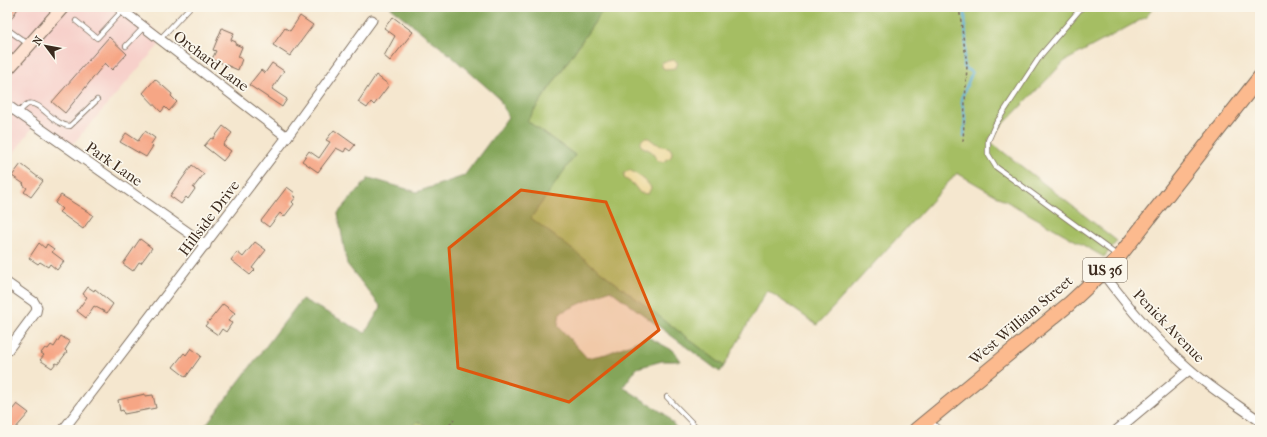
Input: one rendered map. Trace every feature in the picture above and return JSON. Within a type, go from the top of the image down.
[{"type":"highway","name":"West William Street","points":[[916,430],[1064,308],[1119,257],[1260,78]]},
{"type":"main road","points":[[8,68],[60,8]]},
{"type":"street","name":"Orchard Lane","points":[[120,9],[287,137]]},
{"type":"street","name":"Hillside Drive","points":[[63,430],[206,245],[372,20]]},
{"type":"street","name":"Park Lane","points":[[12,110],[206,245]]},
{"type":"street","name":"Penick Avenue","points":[[1102,272],[1152,333],[1189,370],[1260,421]]},
{"type":"street","points":[[7,284],[34,302],[37,307],[36,312],[7,351]]},
{"type":"street","points":[[1117,430],[1189,370]]},
{"type":"lane","points":[[160,39],[190,7]]},
{"type":"lane","points":[[1082,7],[1041,55],[995,125],[988,140],[988,154],[996,166],[1119,257]]},
{"type":"lane","points":[[76,21],[97,38],[120,9]]},
{"type":"lane","points":[[126,46],[144,27]]},
{"type":"lane","points":[[7,29],[29,45]]},
{"type":"lane","points":[[12,110],[31,104],[41,108],[58,124],[70,126],[97,100]]},
{"type":"lane","points":[[667,397],[699,430]]},
{"type":"lane","points":[[929,419],[940,430]]},
{"type":"path","points":[[959,7],[967,65],[963,142]]},
{"type":"path","points":[[446,430],[454,419]]},
{"type":"highlighted area","points":[[521,190],[606,202],[659,330],[569,402],[458,368],[449,248]]},
{"type":"shaded area","points":[[7,7],[126,7],[165,38],[72,145],[38,120],[7,162]]},
{"type":"green space","points":[[390,7],[605,7],[527,121],[575,155],[531,218],[724,366],[720,372],[610,290],[560,313],[558,326],[587,358],[606,354],[648,337],[674,351],[681,361],[662,361],[637,368],[623,387],[666,415],[678,430],[433,430],[418,421],[408,430],[202,430],[302,299],[365,333],[381,307],[347,264],[338,213],[369,178],[417,192],[464,176],[508,117],[499,98],[449,54]]},
{"type":"green space","points":[[605,7],[1154,7],[1146,17],[1065,61],[988,140],[1117,241],[1104,257],[957,173],[817,325],[767,290],[724,366],[530,218],[575,155],[527,121]]},
{"type":"green space","points":[[418,421],[433,430],[408,430]]},
{"type":"sand","points":[[674,60],[678,63],[675,68],[665,69],[662,67],[662,62]]},
{"type":"sand","points":[[644,138],[649,138],[655,143],[670,148],[672,152],[671,157],[663,162],[658,161],[651,151],[641,146],[641,141]]},
{"type":"sand","points":[[629,170],[647,182],[651,188],[648,194],[640,193],[633,184],[624,178],[624,173]]},
{"type":"building","points":[[7,7],[19,7],[7,25]]},
{"type":"building","points":[[300,16],[313,25],[290,56],[273,45],[285,28],[290,31]]},
{"type":"building","points":[[393,17],[413,32],[390,61],[384,56],[395,36],[384,28]]},
{"type":"building","points":[[222,28],[234,33],[231,40],[236,42],[235,44],[242,47],[238,57],[242,59],[238,70],[212,59],[216,51],[213,50]]},
{"type":"building","points":[[109,37],[127,54],[112,70],[105,63],[65,113],[52,102]]},
{"type":"building","points":[[272,63],[284,71],[272,89],[287,99],[282,107],[249,85],[261,70],[265,73]]},
{"type":"building","points":[[376,75],[389,85],[374,105],[371,102],[367,108],[358,102]]},
{"type":"building","points":[[155,79],[172,94],[171,96],[177,102],[169,111],[165,107],[161,112],[143,93]]},
{"type":"building","points":[[223,126],[232,133],[223,145],[231,151],[223,161],[204,146],[211,138],[213,139]]},
{"type":"building","points":[[334,130],[355,145],[350,151],[346,148],[344,152],[336,148],[318,172],[302,161],[309,151],[319,158],[330,142],[326,140]]},
{"type":"building","points":[[145,131],[155,138],[151,144],[153,146],[146,157],[120,142],[126,133],[138,141]]},
{"type":"building","points":[[21,164],[43,181],[31,197],[24,192],[27,188],[23,185],[24,184],[12,176]]},
{"type":"building","points":[[192,165],[204,174],[193,188],[195,189],[188,199],[186,197],[181,204],[170,196]]},
{"type":"building","points":[[287,187],[295,193],[293,195],[296,197],[292,202],[294,204],[284,217],[280,213],[269,227],[261,221]]},
{"type":"building","points":[[61,195],[93,215],[83,229],[59,212],[62,209],[55,203]]},
{"type":"building","points":[[140,239],[152,248],[133,271],[123,264]]},
{"type":"building","points":[[255,242],[266,250],[252,268],[255,270],[250,275],[231,260],[237,252],[243,257]]},
{"type":"building","points":[[39,243],[45,248],[47,244],[54,249],[52,252],[64,261],[57,270],[50,264],[48,267],[40,262],[38,264],[29,258]]},
{"type":"building","points":[[88,287],[94,291],[95,289],[113,304],[107,313],[94,306],[86,318],[77,311],[87,297],[83,294]]},
{"type":"building","points":[[223,304],[235,313],[228,321],[232,323],[226,332],[222,329],[218,335],[205,326]]},
{"type":"building","points":[[61,336],[70,342],[65,350],[67,352],[58,364],[56,363],[52,368],[40,360],[44,355],[41,353],[45,348],[48,349],[51,345],[54,347]]},
{"type":"building","points":[[191,348],[201,356],[186,377],[173,367],[184,353],[186,355]]},
{"type":"building","points":[[145,394],[145,396],[153,395],[156,408],[124,414],[123,410],[120,411],[118,400]]},
{"type":"building","points":[[17,404],[29,413],[14,430],[7,430],[7,416]]},
{"type":"waterway","points":[[964,137],[965,117],[961,99],[972,73],[963,66],[966,43],[965,14],[967,7]]}]
